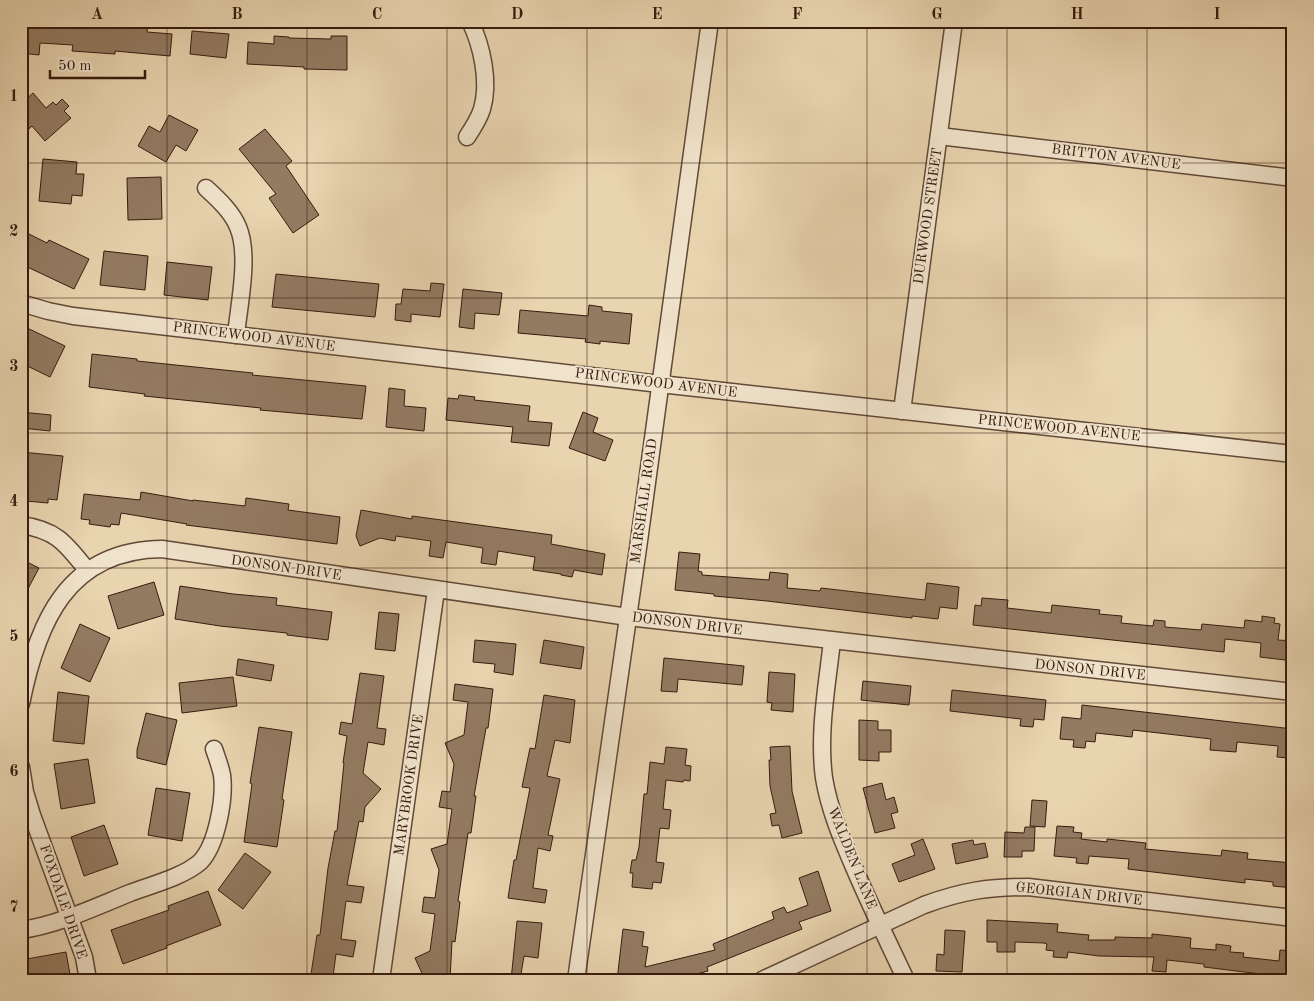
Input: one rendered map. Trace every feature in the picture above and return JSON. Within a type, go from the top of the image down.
[{"type":"street","points":[[468,137],[476,125],[485,93],[480,52],[470,21]]},
{"type":"street","name":"MARSHALL ROAD","points":[[576,980],[710,21]]},
{"type":"street","name":"DURWOOD STREET","points":[[902,411],[954,21]]},
{"type":"street","name":"BRITTON AVENUE","points":[[939,136],[1293,178]]},
{"type":"street","points":[[206,188],[231,214],[238,226],[242,239],[244,254],[236,335]]},
{"type":"street","name":"PRINCEWOOD AVENUE","points":[[21,303],[73,316],[660,384],[1293,454]]},
{"type":"street","points":[[21,525],[37,527],[57,537],[87,570],[73,583],[45,624],[34,650],[21,704]]},
{"type":"street","name":"DONSON DRIVE","points":[[87,570],[106,560],[127,553],[162,549],[628,617],[1293,692]]},
{"type":"street","name":"MARYBROOK DRIVE","points":[[381,980],[436,590]]},
{"type":"street","name":"WALDEN LANE","points":[[832,641],[822,749],[828,801],[838,830],[906,980]]},
{"type":"street","points":[[21,930],[34,928],[70,916],[188,870],[200,862],[208,852],[220,815],[222,777],[220,764],[214,749]]},
{"type":"street","name":"FOXDALE DRIVE","points":[[21,767],[32,815],[84,957],[88,980]]},
{"type":"street","name":"GEORGIAN DRIVE","points":[[762,980],[924,905],[973,890],[999,887],[1028,887],[1293,918]]},
{"type":"building","points":[[21,21],[102,23],[102,21],[113,21],[148,24],[147,32],[172,34],[170,56],[115,51],[115,54],[72,51],[73,45],[40,43],[39,55],[21,53]]},
{"type":"building","points":[[192,31],[229,34],[226,58],[190,54]]},
{"type":"building","points":[[274,36],[331,39],[331,36],[347,36],[347,70],[304,69],[304,67],[247,64],[248,42],[274,44]]},
{"type":"building","points":[[33,93],[46,108],[53,102],[56,105],[62,99],[69,106],[64,111],[71,118],[45,141],[32,126],[21,136],[21,104]]},
{"type":"building","points":[[169,115],[198,130],[186,151],[176,145],[166,162],[138,146],[149,126],[160,132]]},
{"type":"building","points":[[265,129],[292,161],[286,166],[319,215],[293,233],[269,198],[276,194],[239,149]]},
{"type":"building","points":[[43,159],[77,162],[76,174],[84,174],[82,196],[72,195],[71,204],[39,201]]},
{"type":"building","points":[[161,177],[162,219],[128,220],[127,178]]},
{"type":"building","points":[[21,230],[47,243],[49,240],[89,259],[74,289],[21,264]]},
{"type":"building","points":[[104,251],[148,256],[145,290],[100,285]]},
{"type":"building","points":[[167,262],[212,267],[208,300],[164,295]]},
{"type":"building","points":[[276,274],[379,284],[375,317],[272,307]]},
{"type":"building","points":[[431,283],[444,284],[440,317],[411,314],[411,322],[395,320],[396,304],[401,304],[403,289],[430,291]]},
{"type":"building","points":[[463,289],[502,293],[499,315],[475,313],[474,329],[459,327]]},
{"type":"building","points":[[589,305],[602,307],[602,311],[632,314],[629,344],[600,341],[600,344],[585,342],[586,339],[518,333],[520,310],[588,316]]},
{"type":"building","points":[[25,327],[65,346],[50,377],[21,363],[21,335]]},
{"type":"building","points":[[92,354],[137,359],[137,361],[253,373],[252,375],[366,386],[362,419],[260,410],[261,408],[144,396],[145,394],[89,387]]},
{"type":"building","points":[[389,388],[405,390],[404,406],[426,408],[424,431],[386,427]]},
{"type":"building","points":[[459,395],[475,397],[474,400],[530,406],[528,421],[552,423],[549,446],[511,442],[513,427],[446,420],[448,398],[458,399]]},
{"type":"building","points":[[21,412],[51,415],[50,431],[21,428]]},
{"type":"building","points":[[583,412],[598,418],[593,432],[613,440],[605,461],[569,448]]},
{"type":"building","points":[[21,452],[63,456],[57,500],[48,499],[48,503],[26,501],[26,497],[21,497]]},
{"type":"building","points":[[141,492],[193,501],[245,506],[246,498],[289,504],[288,510],[340,517],[337,544],[186,525],[121,513],[119,525],[111,524],[110,527],[89,524],[90,520],[81,519],[84,494],[140,500]]},
{"type":"building","points":[[361,510],[412,519],[412,516],[552,535],[551,544],[605,554],[602,575],[574,570],[572,577],[533,570],[535,557],[498,551],[496,565],[481,563],[483,548],[446,542],[443,558],[429,556],[431,541],[396,536],[395,541],[380,538],[360,546],[356,536]]},
{"type":"building","points":[[679,552],[700,554],[698,571],[702,572],[702,575],[769,580],[770,572],[788,574],[787,588],[820,591],[821,588],[925,600],[927,583],[959,587],[957,609],[940,607],[938,619],[912,616],[912,618],[675,590]]},
{"type":"building","points":[[21,559],[39,568],[21,602]]},
{"type":"building","points":[[154,582],[164,615],[118,629],[108,596]]},
{"type":"building","points":[[180,586],[277,598],[276,605],[332,612],[328,640],[175,619]]},
{"type":"building","points":[[982,598],[1008,600],[1007,608],[1051,613],[1052,605],[1100,610],[1099,614],[1122,616],[1121,623],[1153,626],[1154,620],[1165,621],[1165,627],[1201,630],[1202,624],[1244,628],[1245,620],[1262,622],[1262,616],[1275,618],[1274,623],[1280,624],[1278,640],[1293,641],[1293,661],[1260,657],[1261,643],[1225,639],[1224,652],[973,625],[975,605],[981,606]]},
{"type":"building","points":[[379,612],[399,614],[395,651],[375,649]]},
{"type":"building","points":[[80,624],[110,638],[90,682],[61,668]]},
{"type":"building","points":[[475,640],[516,644],[513,675],[494,672],[495,664],[473,662]]},
{"type":"building","points":[[544,640],[584,647],[581,669],[540,663]]},
{"type":"building","points":[[664,658],[744,666],[742,685],[678,679],[677,692],[661,691]]},
{"type":"building","points":[[238,659],[274,665],[271,681],[236,675]]},
{"type":"building","points":[[769,672],[795,674],[793,712],[771,710],[772,703],[767,702]]},
{"type":"building","points":[[360,673],[384,676],[377,728],[386,729],[384,745],[368,742],[363,773],[381,789],[365,807],[363,822],[359,821],[347,885],[364,887],[361,903],[346,901],[341,939],[356,941],[353,957],[336,954],[333,977],[311,974],[317,935],[320,935],[328,868],[335,831],[337,831],[347,736],[339,734],[341,722],[352,724]]},
{"type":"building","points":[[233,677],[237,706],[182,713],[179,683]]},
{"type":"building","points":[[863,681],[911,686],[909,705],[861,700]]},
{"type":"building","points":[[455,684],[493,689],[488,728],[486,728],[474,796],[476,796],[471,833],[468,833],[458,901],[460,902],[455,942],[452,941],[450,980],[425,980],[415,958],[430,951],[435,914],[422,912],[424,897],[435,898],[439,870],[431,849],[447,844],[452,809],[439,807],[442,791],[450,792],[454,764],[445,743],[464,735],[468,702],[453,700]]},
{"type":"building","points":[[952,690],[1046,700],[1044,720],[1034,719],[1033,727],[1020,726],[1021,719],[950,711]]},
{"type":"building","points":[[58,692],[89,696],[84,744],[53,741]]},
{"type":"building","points":[[544,695],[575,700],[570,743],[555,740],[547,776],[560,779],[548,835],[553,836],[550,851],[538,848],[533,888],[547,890],[545,903],[508,898],[514,860],[516,860],[530,788],[522,787],[530,748],[535,749]]},
{"type":"building","points":[[1082,705],[1293,729],[1293,748],[1290,748],[1289,758],[1277,757],[1278,746],[1237,742],[1236,752],[1210,750],[1211,739],[1133,730],[1132,737],[1096,733],[1095,742],[1086,741],[1085,748],[1073,747],[1074,740],[1060,739],[1062,717],[1081,719]]},
{"type":"building","points":[[146,713],[177,720],[166,765],[137,758],[137,750]]},
{"type":"building","points":[[859,720],[878,721],[878,730],[891,730],[891,752],[879,752],[879,761],[859,760]]},
{"type":"building","points":[[259,727],[292,732],[277,847],[244,842],[252,784],[250,783]]},
{"type":"building","points":[[790,746],[792,791],[802,833],[782,838],[779,825],[772,826],[770,814],[776,813],[770,786],[770,747]]},
{"type":"building","points":[[666,747],[687,749],[685,765],[691,766],[690,781],[666,780],[663,809],[671,810],[669,829],[660,828],[656,862],[664,863],[661,883],[653,882],[652,889],[632,887],[633,873],[630,873],[632,860],[636,860],[639,847],[644,794],[647,794],[650,762],[664,764]]},
{"type":"building","points":[[88,759],[95,803],[61,809],[54,764]]},
{"type":"building","points":[[882,783],[886,800],[894,797],[898,812],[891,814],[895,828],[875,833],[863,788]]},
{"type":"building","points":[[156,788],[190,793],[182,841],[148,835]]},
{"type":"building","points":[[1032,800],[1047,801],[1045,827],[1030,826]]},
{"type":"building","points":[[104,825],[118,864],[84,876],[71,837]]},
{"type":"building","points":[[1057,826],[1074,827],[1073,832],[1082,833],[1081,839],[1107,842],[1107,839],[1146,843],[1145,849],[1221,856],[1222,850],[1248,853],[1247,859],[1293,863],[1293,888],[1273,886],[1273,882],[1245,879],[1245,883],[1128,869],[1129,859],[1089,856],[1088,864],[1076,863],[1077,858],[1054,856]]},
{"type":"building","points":[[1025,827],[1035,827],[1034,851],[1022,851],[1022,857],[1004,857],[1005,832],[1024,833]]},
{"type":"building","points":[[923,839],[935,869],[899,882],[892,864],[915,855],[911,844]]},
{"type":"building","points":[[973,840],[974,845],[985,843],[988,857],[956,864],[952,844]]},
{"type":"building","points":[[245,853],[271,872],[243,909],[218,890]]},
{"type":"building","points":[[818,871],[831,911],[799,922],[802,929],[707,967],[708,971],[674,980],[617,980],[623,929],[644,932],[642,946],[648,947],[645,967],[715,950],[713,944],[774,919],[772,912],[784,907],[787,913],[808,905],[799,878]]},
{"type":"building","points":[[208,891],[221,925],[123,964],[111,930],[169,910],[168,906]]},
{"type":"building","points":[[987,920],[1058,924],[1057,932],[1089,935],[1088,940],[1115,940],[1115,937],[1152,938],[1152,934],[1191,938],[1190,948],[1216,950],[1216,944],[1231,946],[1230,952],[1244,953],[1243,957],[1279,961],[1280,950],[1293,951],[1293,978],[1204,967],[1204,964],[1167,960],[1166,972],[1152,971],[1154,957],[1099,956],[1068,952],[1067,958],[1053,957],[1054,951],[1046,950],[1047,944],[1044,943],[1015,942],[1015,952],[997,952],[997,942],[987,942]]},
{"type":"building","points":[[517,921],[542,923],[538,958],[524,956],[520,980],[511,980]]},
{"type":"building","points":[[945,930],[965,931],[962,972],[936,971],[937,954],[944,955]]},
{"type":"building","points":[[66,952],[71,980],[21,980],[21,960]]}]
